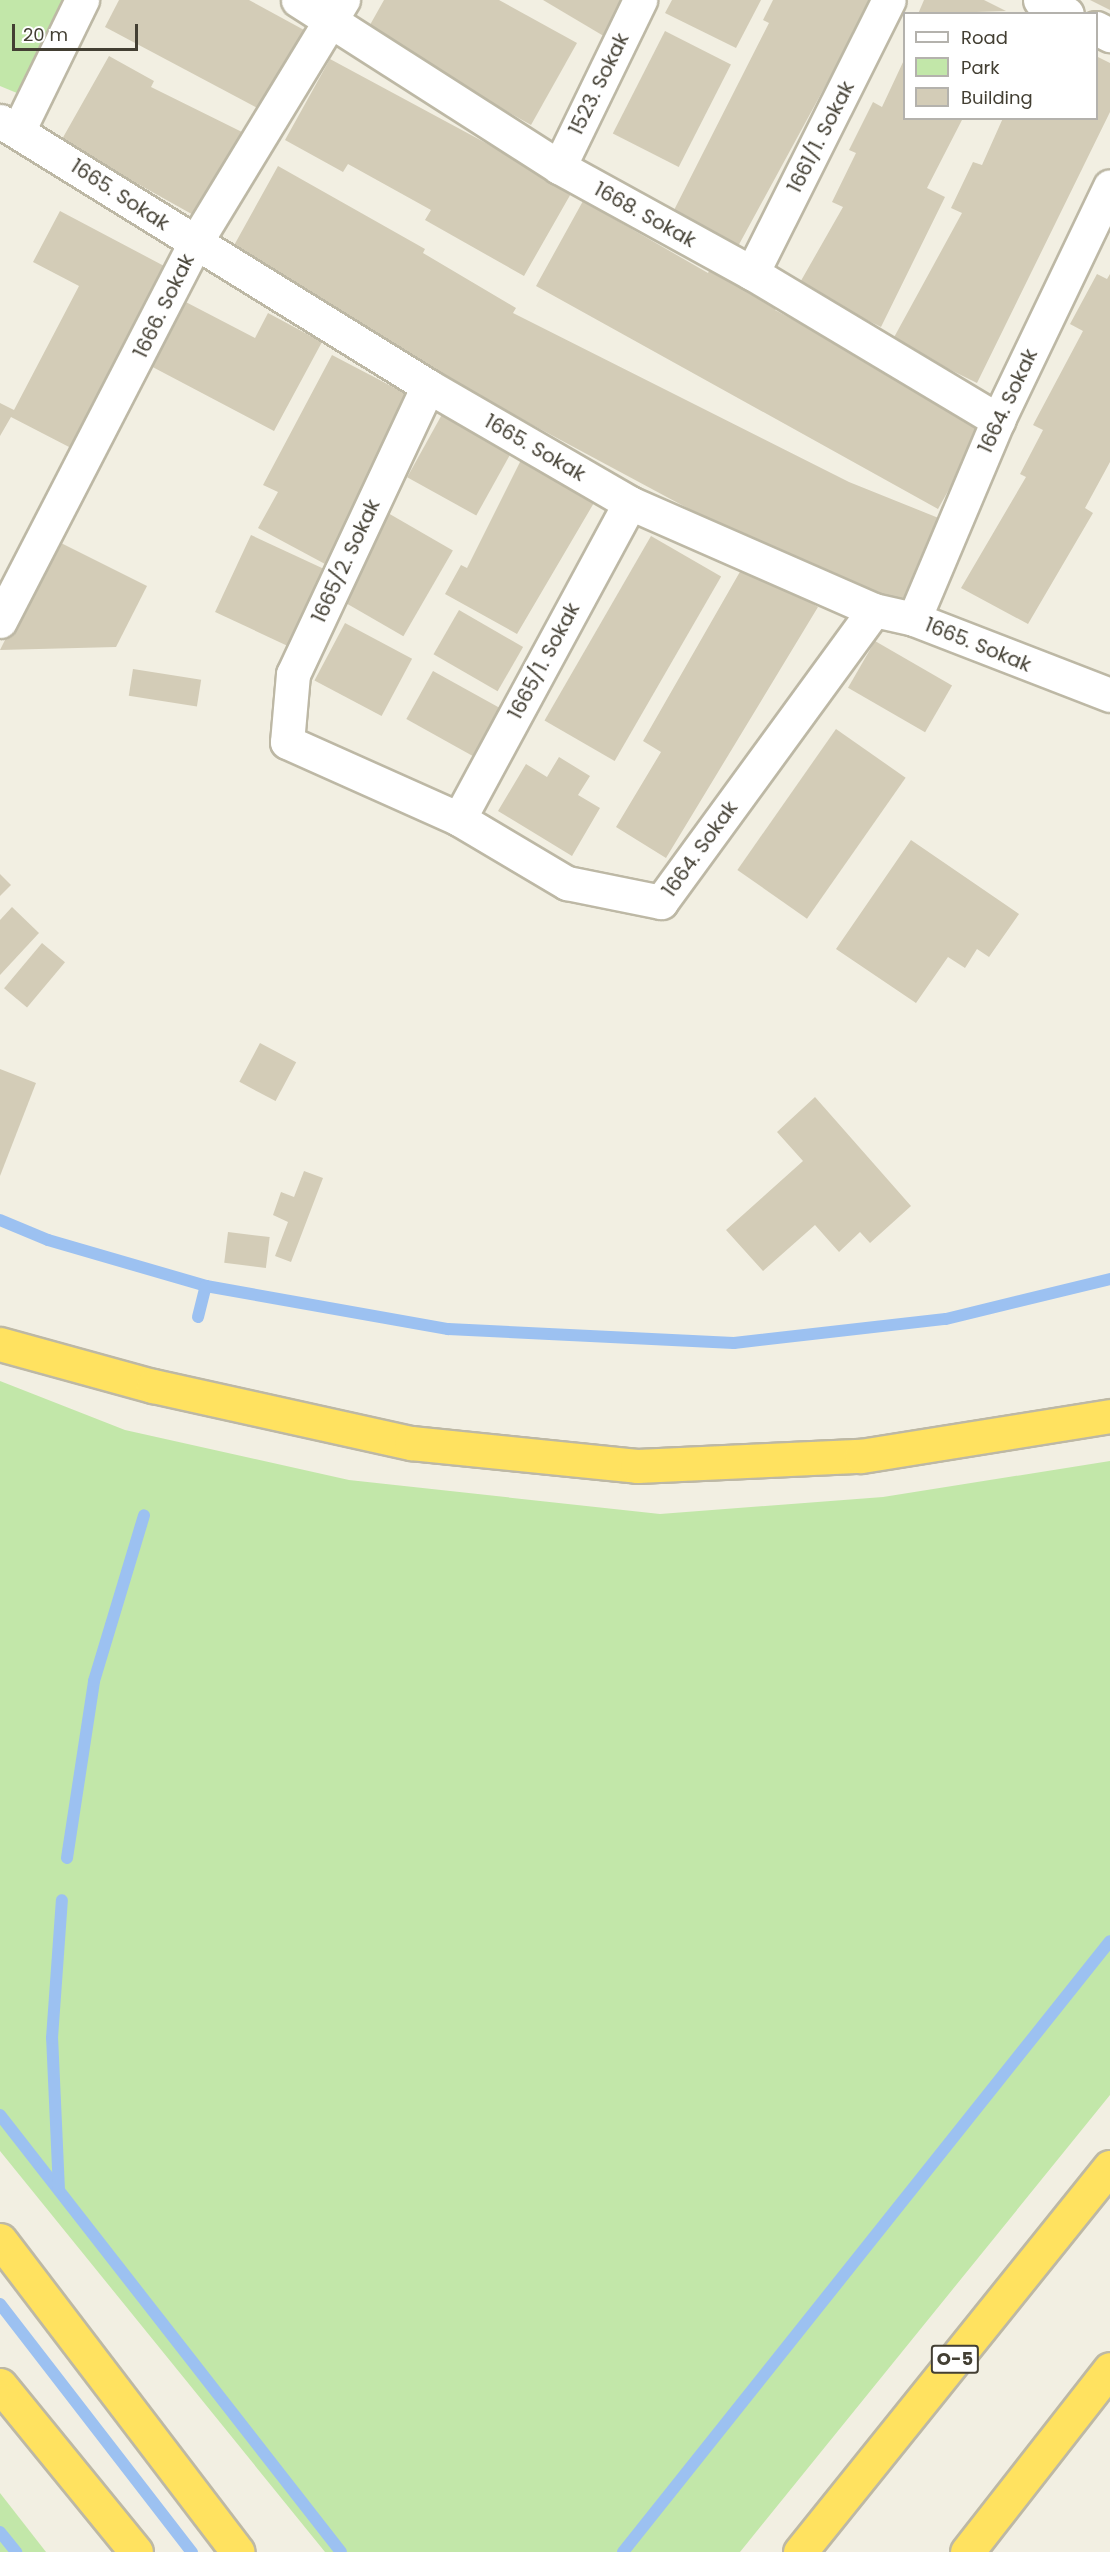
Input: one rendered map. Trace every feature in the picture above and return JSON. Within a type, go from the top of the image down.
[{"type":"highway","points":[[0,1344],[153,1386],[411,1443],[637,1466],[861,1456],[1110,1416]]},
{"type":"highway","name":"O-5","points":[[800,2552],[1110,2167]]},
{"type":"highway","points":[[0,2240],[238,2552]]},
{"type":"highway","points":[[967,2552],[1110,2369]]},
{"type":"highway","points":[[0,2385],[136,2552]]},
{"type":"street","points":[[10,125],[82,0]]},
{"type":"street","name":"1668. Sokak","points":[[298,0],[338,9],[559,167],[752,273],[998,420]]},
{"type":"street","name":"1523. Sokak","points":[[559,167],[640,0]]},
{"type":"street","name":"1661/1. Sokak","points":[[752,273],[889,0]]},
{"type":"street","points":[[1040,0],[1063,12]]},
{"type":"street","name":"1666. Sokak","points":[[0,621],[195,243],[338,9]]},
{"type":"street","name":"1665. Sokak","points":[[10,125],[195,243],[428,386],[630,503],[874,610],[914,619],[1110,695]]},
{"type":"street","name":"1664. Sokak","points":[[914,619],[998,420],[1110,186]]},
{"type":"street","name":"1665/2. Sokak","points":[[287,742],[293,674],[428,386]]},
{"type":"street","name":"1665/1. Sokak","points":[[459,819],[630,503]]},
{"type":"street","name":"1664. Sokak","points":[[287,742],[459,819],[567,883],[661,903],[874,610]]},
{"type":"green space","points":[[0,0],[71,0],[29,98],[0,86]]},
{"type":"green space","points":[[0,1381],[125,1430],[349,1480],[660,1514],[883,1497],[1110,1461],[1110,2095],[740,2552],[325,2552],[0,2151]]},
{"type":"green space","points":[[0,2493],[46,2552],[0,2552]]},
{"type":"building","points":[[119,0],[249,0],[304,30],[261,110],[105,27]]},
{"type":"building","points":[[384,0],[499,0],[577,43],[531,125],[366,32]]},
{"type":"building","points":[[543,0],[629,0],[607,38]]},
{"type":"building","points":[[672,0],[761,0],[736,48],[665,13]]},
{"type":"building","points":[[773,0],[872,0],[736,250],[671,216],[769,23],[763,20]]},
{"type":"building","points":[[924,0],[984,0],[1006,11],[977,12],[919,12]]},
{"type":"building","points":[[1090,0],[1110,0],[1110,10]]},
{"type":"building","points":[[665,31],[731,65],[679,167],[613,133]]},
{"type":"building","points":[[109,56],[154,81],[151,87],[244,133],[197,217],[61,141]]},
{"type":"building","points":[[1098,57],[1110,63],[1110,112],[977,383],[892,341],[962,213],[951,208],[973,162],[982,165],[1002,120],[1098,120]]},
{"type":"building","points":[[330,59],[573,190],[524,276],[425,220],[431,210],[348,164],[343,172],[285,140]]},
{"type":"building","points":[[903,62],[903,120],[962,120],[927,188],[945,197],[881,327],[798,286],[843,207],[832,202],[856,153],[849,150],[873,102],[882,107]]},
{"type":"building","points":[[278,166],[425,249],[423,253],[516,308],[513,313],[849,482],[946,521],[902,606],[801,569],[430,370],[331,305],[232,249]]},
{"type":"building","points":[[583,201],[708,273],[712,265],[779,303],[775,310],[986,423],[938,509],[536,286]]},
{"type":"building","points":[[60,211],[166,267],[71,448],[11,417],[0,436],[0,403],[14,410],[79,286],[33,262]]},
{"type":"building","points":[[1097,274],[1107,279],[1110,274],[1110,462],[1085,508],[1093,513],[1028,624],[961,588],[1026,477],[1020,474],[1043,430],[1033,425],[1083,331],[1070,324]]},
{"type":"building","points":[[180,299],[255,338],[268,313],[322,342],[274,431],[145,363]]},
{"type":"building","points":[[332,355],[414,398],[325,564],[258,528],[278,492],[263,485]]},
{"type":"building","points":[[445,409],[514,447],[476,516],[407,477]]},
{"type":"building","points":[[524,454],[598,496],[517,634],[445,594],[461,565],[467,568]]},
{"type":"building","points":[[381,509],[453,550],[403,636],[332,595]]},
{"type":"building","points":[[251,535],[332,573],[296,650],[215,612]]},
{"type":"building","points":[[651,536],[721,576],[615,761],[544,720]]},
{"type":"building","points":[[55,540],[147,586],[116,647],[0,650]]},
{"type":"building","points":[[745,563],[818,607],[666,858],[616,827],[661,752],[643,741]]},
{"type":"building","points":[[459,610],[523,647],[498,691],[434,654]]},
{"type":"building","points":[[345,623],[412,659],[382,716],[314,680]]},
{"type":"building","points":[[875,641],[952,686],[925,732],[848,688]]},
{"type":"building","points":[[133,669],[201,680],[197,706],[129,696]]},
{"type":"building","points":[[433,671],[502,709],[475,757],[406,719]]},
{"type":"building","points":[[836,729],[906,778],[807,919],[737,870]]},
{"type":"building","points":[[559,757],[590,776],[578,795],[600,808],[572,856],[498,811],[526,764],[547,777]]},
{"type":"building","points":[[911,840],[1019,914],[989,957],[977,949],[965,968],[948,957],[916,1003],[836,949]]},
{"type":"building","points":[[0,874],[11,885],[0,896]]},
{"type":"building","points":[[12,907],[39,933],[0,975],[0,920]]},
{"type":"building","points":[[42,943],[65,962],[27,1007],[4,988]]},
{"type":"building","points":[[260,1043],[296,1062],[276,1101],[239,1082]]},
{"type":"building","points":[[0,1069],[36,1083],[0,1176]]},
{"type":"building","points":[[815,1097],[911,1206],[870,1243],[860,1232],[839,1252],[815,1225],[763,1271],[726,1230],[803,1161],[777,1132]]},
{"type":"building","points":[[304,1171],[323,1178],[291,1262],[275,1256],[288,1222],[273,1215],[281,1192],[294,1197]]},
{"type":"building","points":[[228,1232],[270,1237],[266,1268],[224,1263]]},
{"type":"waterway","points":[[0,1220],[48,1240],[206,1286],[448,1329],[734,1343],[946,1319],[1110,1279]]},
{"type":"waterway","points":[[198,1317],[206,1286]]},
{"type":"waterway","points":[[67,1858],[94,1681],[144,1515]]},
{"type":"waterway","points":[[59,2190],[52,2038],[62,1900]]},
{"type":"waterway","points":[[623,2552],[1110,1941]]},
{"type":"waterway","points":[[0,2115],[341,2552]]},
{"type":"waterway","points":[[0,2304],[192,2552]]},
{"type":"waterway","points":[[0,2532],[16,2552]]}]
